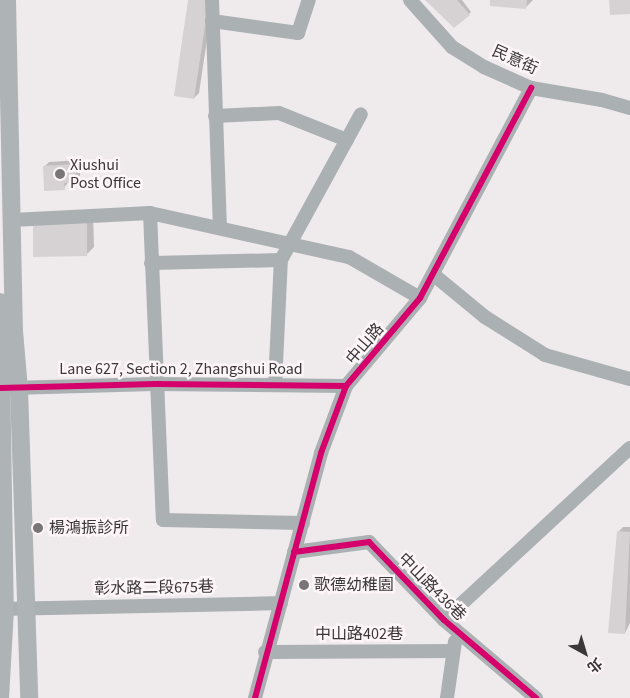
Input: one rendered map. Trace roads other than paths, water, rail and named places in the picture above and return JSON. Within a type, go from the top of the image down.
[{"type":"main road","points":[[0,698],[10,388],[14,331],[7,0]]},
{"type":"main road","points":[[0,302],[10,388],[27,607],[29,698]]},
{"type":"street","points":[[212,0],[220,228]]},
{"type":"street","points":[[212,20],[298,32],[309,0]]},
{"type":"street","name":"民意街","points":[[410,0],[452,46],[484,66],[531,88],[630,108]]},
{"type":"street","name":"中山路","points":[[256,698],[265,652],[281,603],[321,453],[346,386],[420,298],[434,275],[531,88]]},
{"type":"street","points":[[215,116],[279,113],[347,140]]},
{"type":"street","points":[[275,385],[281,260],[361,114]]},
{"type":"street","points":[[12,220],[150,213],[292,242],[349,257],[420,298]]},
{"type":"street","points":[[150,213],[155,384],[163,520],[303,523]]},
{"type":"street","points":[[151,262],[281,260]]},
{"type":"street","points":[[434,275],[485,317],[546,355],[630,378]]},
{"type":"street","name":"Lane 627, Section 2, Zhangshui Road","points":[[10,388],[155,384],[346,386]]},
{"type":"street","name":"中山路436巷","points":[[444,620],[630,448]]},
{"type":"street","name":"中山路436巷","points":[[294,552],[369,542],[444,620],[536,698]]},
{"type":"street","name":"彰水路二段675巷","points":[[2,609],[281,603]]},
{"type":"street","points":[[446,698],[457,631]]},
{"type":"street","name":"中山路402巷","points":[[265,652],[453,651]]},
{"type":"place","name":"Xiushui Post Office","points":[[60,174]]},
{"type":"place","name":"楊鴻振診所","points":[[38,528]]},
{"type":"place","name":"歌德幼稚園","points":[[304,585]]}]
